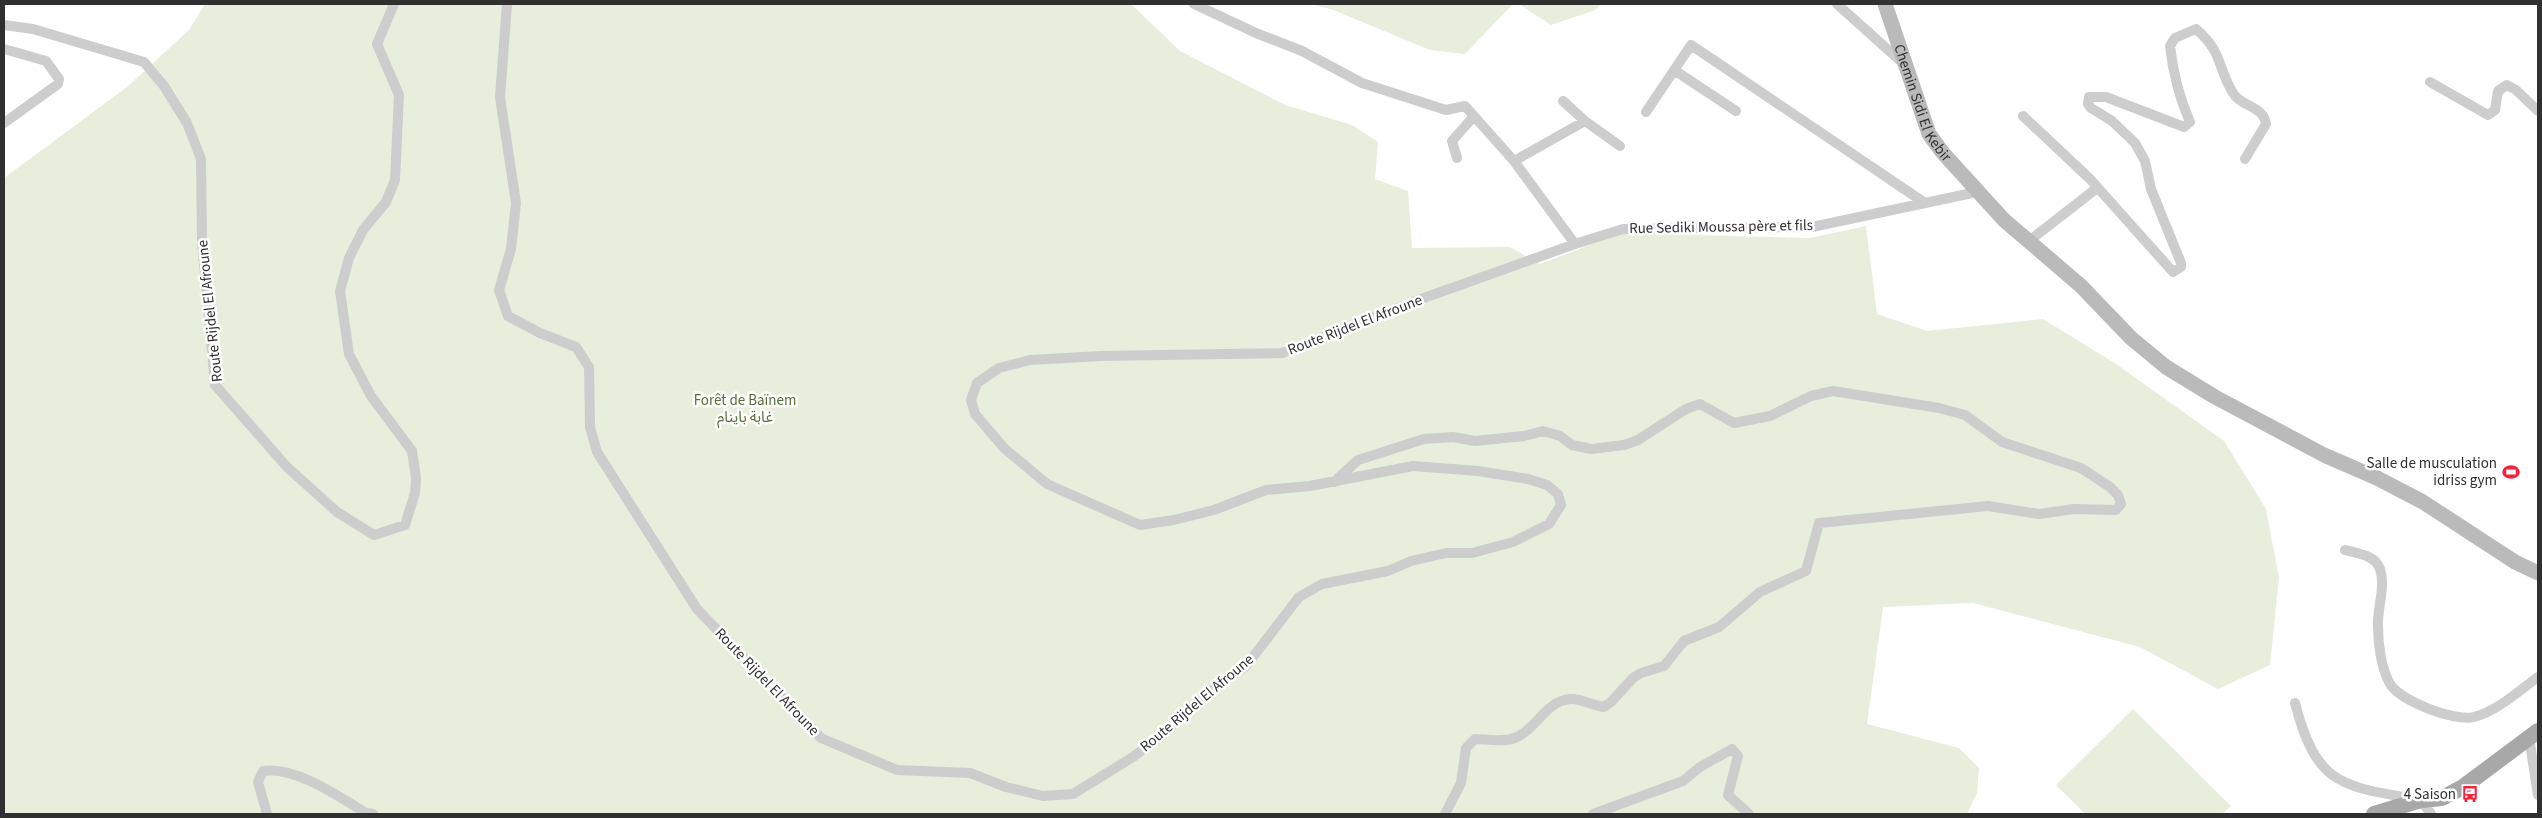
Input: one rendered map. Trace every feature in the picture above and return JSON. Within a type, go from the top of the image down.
[{"type":"main road","points":[[2383,812],[2421,800],[2442,798],[2463,787],[2534,734]]},
{"type":"street","name":"Route Rijdel El Afroune","points":[[4,25],[32,29],[144,62],[164,86],[188,123],[201,159],[202,242],[215,385],[287,467],[337,512],[374,535],[405,525],[416,478],[412,451],[371,396],[349,354],[340,291],[349,258],[363,230],[386,202],[395,180],[399,95],[377,44],[394,4]]},
{"type":"street","name":"Route Rijdel El Afroune","points":[[507,4],[500,97],[516,203],[511,249],[499,290],[508,316],[540,333],[576,347],[589,367],[590,427],[596,452],[697,609],[821,738],[897,770],[970,773],[1006,787],[1043,796],[1073,794],[1133,757],[1161,736],[1206,694],[1246,666],[1299,597],[1322,584],[1388,571],[1411,561],[1446,553],[1472,553],[1513,542],[1549,524],[1561,506],[1558,494],[1547,485],[1528,479],[1478,471],[1413,466],[1310,486],[1266,490],[1206,512],[1174,520],[1140,525],[1047,484],[1004,448],[975,414],[971,400],[977,383],[999,368],[1030,360],[1102,356],[1282,353],[1421,299],[1575,244]]},
{"type":"street","points":[[1194,4],[1256,33],[1302,51],[1362,83],[1446,110],[1465,106],[1514,161],[1575,244]]},
{"type":"street","points":[[1837,4],[1908,68]]},
{"type":"street","name":"Chemin Sidi El Kebir","points":[[1885,4],[1929,134],[1977,192],[2004,220],[2081,286],[2132,338],[2166,367],[2214,397],[2324,454],[2377,478],[2423,502],[2516,562],[2538,573]]},
{"type":"street","points":[[2023,116],[2090,179],[2173,272],[2181,267],[2182,262],[2151,189],[2145,162],[2135,143],[2112,120],[2091,108],[2088,101],[2092,96],[2106,97],[2184,128],[2190,122],[2181,102],[2172,68],[2170,46],[2175,38],[2196,29],[2210,41],[2233,94],[2258,111],[2265,119],[2266,124],[2245,159]]},
{"type":"street","points":[[1646,112],[1691,45],[1924,203]]},
{"type":"street","points":[[4,49],[46,61],[60,79],[58,84],[4,123]]},
{"type":"street","points":[[1674,70],[1736,111]]},
{"type":"street","points":[[2430,82],[2488,115],[2495,110],[2498,91],[2507,85],[2516,90],[2538,111]]},
{"type":"street","points":[[1563,101],[1585,121],[1620,146]]},
{"type":"street","points":[[1457,158],[1452,141],[1474,116]]},
{"type":"street","points":[[1514,161],[1585,121]]},
{"type":"street","points":[[2029,241],[2097,188]]},
{"type":"street","name":"Rue Sediki Moussa père et fils","points":[[1575,244],[1623,229],[1812,227],[1977,192]]},
{"type":"street","points":[[1334,482],[1358,460],[1424,439],[1452,437],[1475,442],[1524,436],[1543,430],[1560,436],[1572,445],[1591,449],[1616,446],[1638,440],[1674,416],[1700,404],[1734,423],[1770,416],[1810,396],[1833,391],[1939,408],[1965,415],[2002,442],[2081,468],[2118,495],[2121,504],[2116,510],[2074,509],[2038,514],[1988,506],[1819,523],[1806,570],[1760,592],[1719,627],[1684,641],[1664,666],[1641,673],[1633,678],[1604,707],[1572,699],[1562,701],[1548,709],[1519,737],[1512,739],[1475,739],[1466,748],[1462,783],[1445,814]]},
{"type":"street","points":[[2345,550],[2372,557],[2380,568],[2382,579],[2378,626],[2383,661],[2389,684],[2399,693],[2437,713],[2460,719],[2474,717],[2489,711],[2538,677]]},
{"type":"street","points":[[2295,703],[2308,745],[2319,764],[2334,776],[2356,788],[2421,800],[2431,814]]},
{"type":"street","points":[[2534,734],[2538,795]]},
{"type":"street","points":[[1594,814],[1683,781],[1700,767],[1732,749],[1738,756],[1728,795],[1749,814]]},
{"type":"street","points":[[267,814],[258,782],[263,771],[277,769],[324,788],[366,813],[373,814]]},
{"type":"green space","name":"Forêt de Baïnem غابة باينام","points":[[205,4],[1131,4],[1180,51],[1285,105],[1352,125],[1378,142],[1375,179],[1408,191],[1412,248],[1510,247],[1540,264],[1621,233],[1810,238],[1866,226],[1877,314],[1927,331],[2043,319],[2116,364],[2224,441],[2266,509],[2279,578],[2270,665],[2218,689],[2140,647],[1973,603],[1883,607],[1867,724],[1959,748],[1979,768],[1977,793],[1967,814],[4,814],[4,178],[127,87],[189,30]]},
{"type":"green space","points":[[1310,4],[1513,4],[1465,54],[1430,50],[1331,9]]},
{"type":"green space","points":[[1519,4],[1601,4],[1595,10],[1551,25]]},
{"type":"green space","points":[[2133,709],[2231,806],[2222,814],[2085,814],[2056,785]]},
{"type":"place","name":"Salle de musculation idriss gym","points":[[2511,472]]},
{"type":"place","name":"4 Saison","points":[[2470,794]]}]
